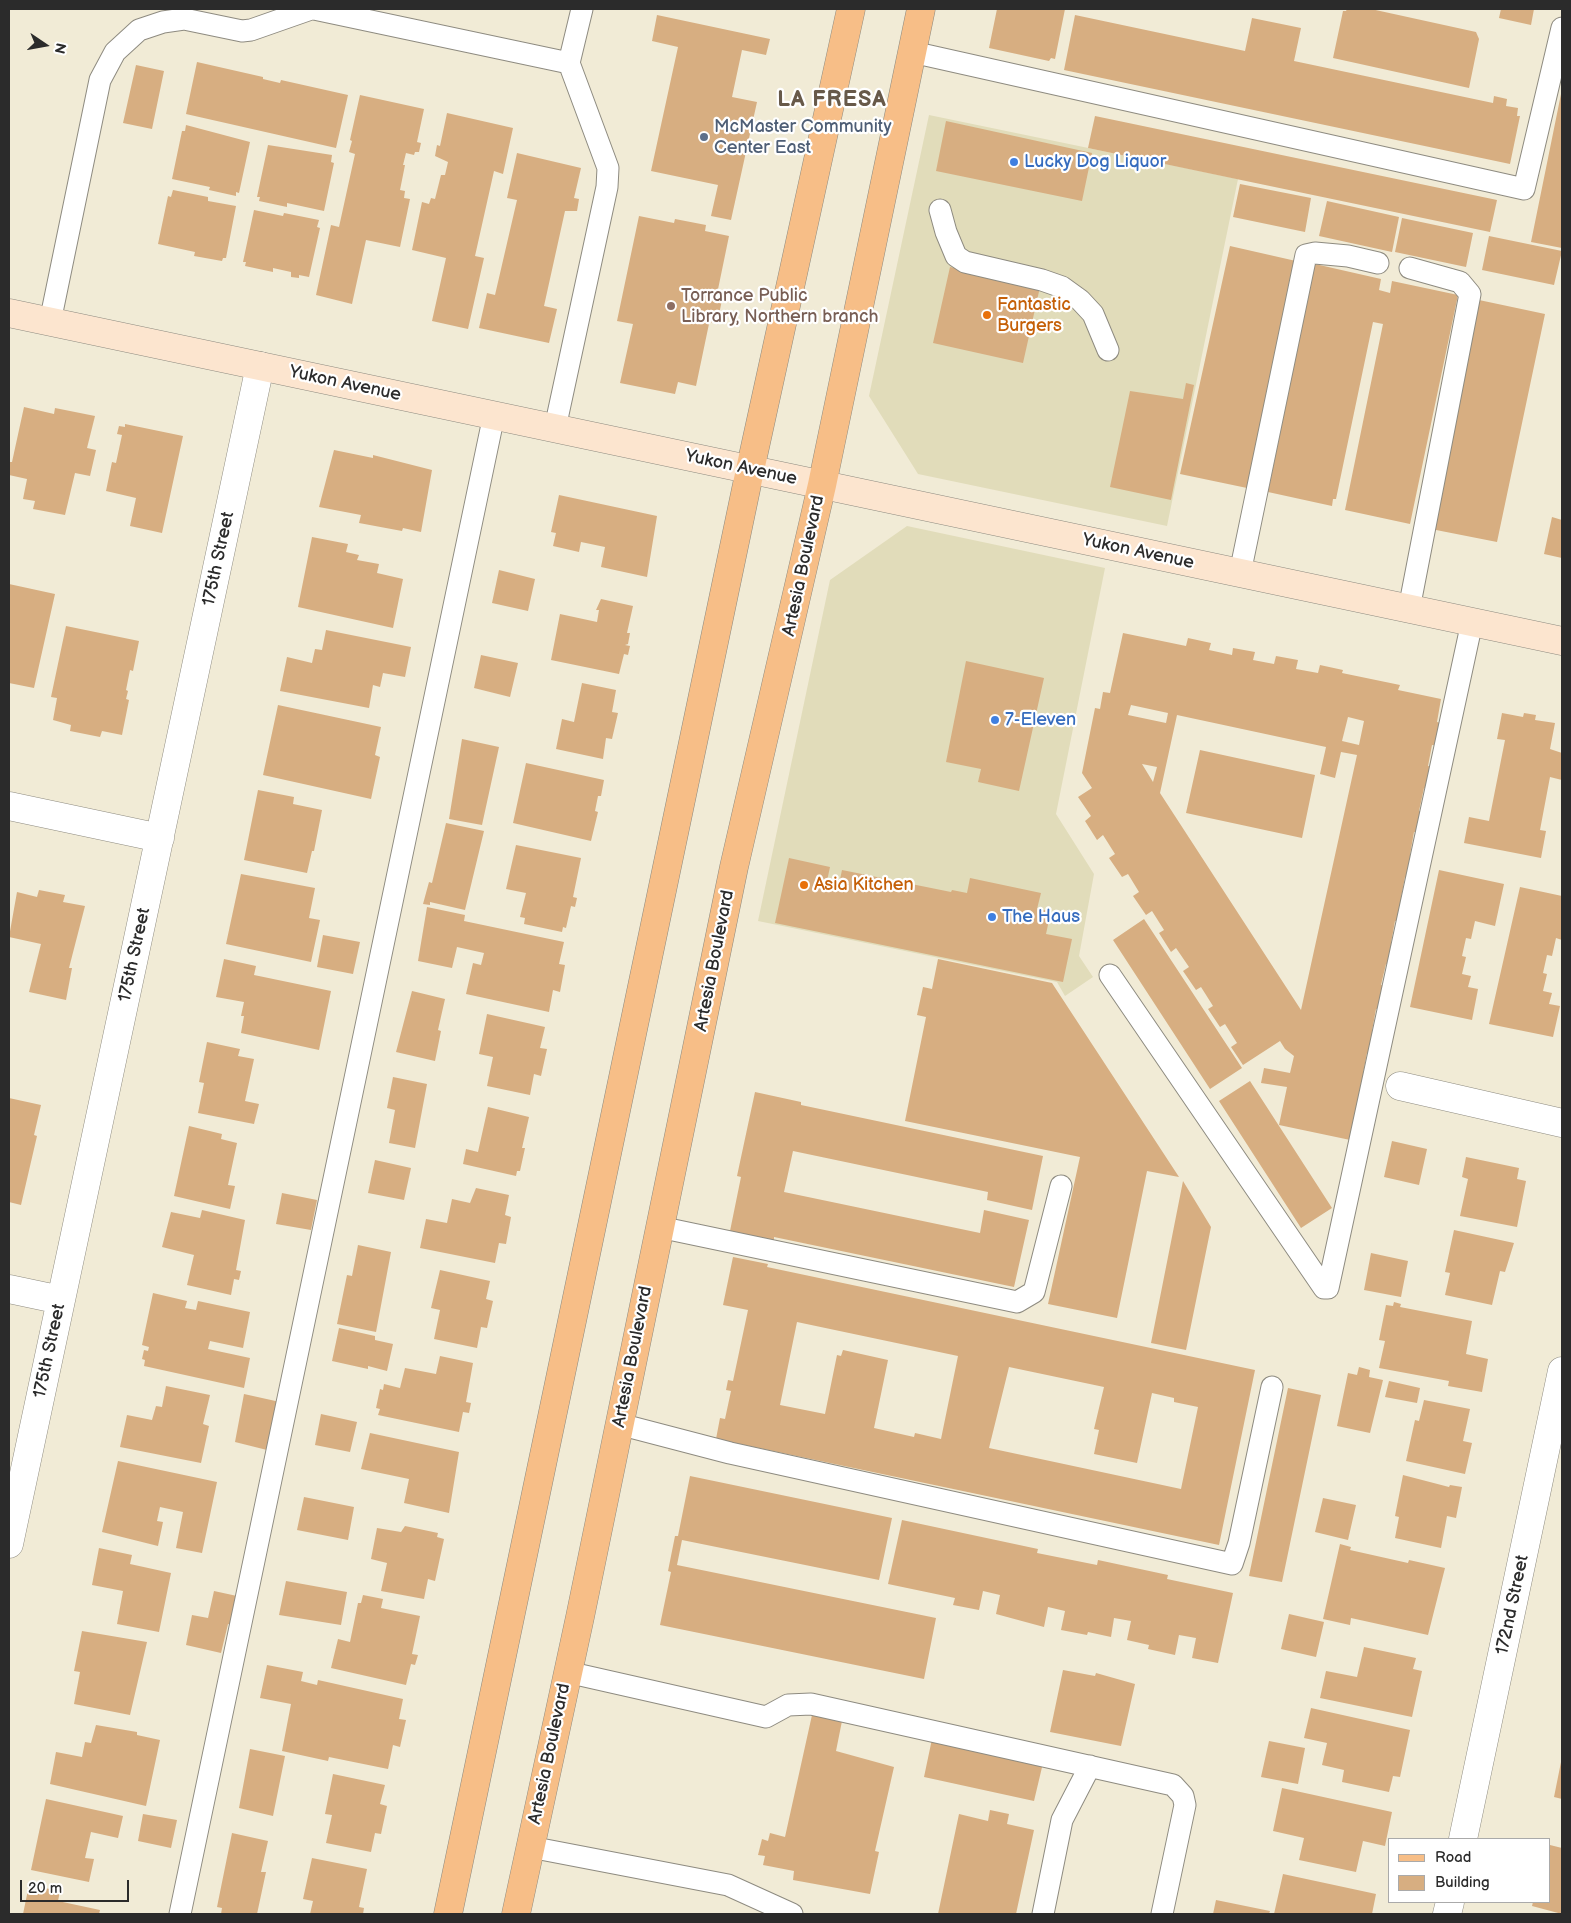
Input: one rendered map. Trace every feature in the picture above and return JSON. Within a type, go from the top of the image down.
[{"type":"main road","points":[[448,1914],[750,470],[851,9]]},
{"type":"main road","name":"Artesia Boulevard","points":[[516,1914],[620,1424],[734,867],[822,486],[921,9]]},
{"type":"street","name":"Yukon Avenue","points":[[9,313],[822,486],[1562,640]]},
{"type":"street","name":"175th Street","points":[[9,1544],[260,366]]},
{"type":"street","points":[[9,806],[160,838]]},
{"type":"street","points":[[1400,1086],[1562,1123]]},
{"type":"street","points":[[9,1289],[61,1300]]},
{"type":"street","name":"172nd Street","points":[[1463,1838],[1562,1371]]},
{"type":"lane","points":[[555,428],[606,193],[608,168],[569,63],[582,9]]},
{"type":"lane","points":[[50,322],[100,80],[115,52],[139,30],[163,22],[184,19],[242,31],[251,30],[305,10],[569,63]]},
{"type":"lane","points":[[912,52],[1524,189],[1562,28]]},
{"type":"lane","points":[[940,210],[946,232],[956,256],[965,262],[1042,280],[1062,287],[1080,300],[1093,314],[1108,350]]},
{"type":"lane","points":[[1240,573],[1306,255],[1315,253],[1332,254],[1378,264]]},
{"type":"lane","points":[[1409,609],[1470,294],[1460,282],[1410,268]]},
{"type":"lane","points":[[180,1914],[494,415]]},
{"type":"lane","points":[[1110,975],[1324,1288],[1328,1288],[1472,622]]},
{"type":"lane","points":[[659,1227],[1017,1302],[1034,1292],[1060,1186]]},
{"type":"lane","points":[[620,1424],[730,1453],[1232,1564],[1239,1543],[1272,1388]]},
{"type":"lane","points":[[567,1672],[766,1717],[788,1705],[811,1704],[1173,1784],[1183,1796],[1185,1805],[1162,1914]]},
{"type":"lane","points":[[1043,1914],[1062,1820],[1090,1766]]},
{"type":"lane","points":[[530,1846],[728,1885],[792,1914]]},
{"type":"shaded area","points":[[929,115],[1238,179],[1167,526],[918,474],[869,396]]},
{"type":"shaded area","points":[[907,526],[1105,568],[1056,814],[1094,874],[1079,956],[1093,977],[1065,996],[1057,982],[758,921],[830,580]]},
{"type":"building","points":[[997,9],[1065,9],[1055,59],[1051,58],[1049,61],[989,48]]},
{"type":"building","points":[[1347,9],[1371,9],[1476,32],[1479,39],[1469,88],[1333,58],[1343,11]]},
{"type":"building","points":[[1501,9],[1534,9],[1531,25],[1499,18]]},
{"type":"building","name":"McMaster Community Center East","points":[[657,15],[770,39],[766,55],[742,50],[732,97],[757,102],[731,220],[711,216],[718,185],[651,171],[678,47],[652,41]]},
{"type":"building","points":[[1075,15],[1245,51],[1252,18],[1301,28],[1294,61],[1493,103],[1494,96],[1507,99],[1506,106],[1518,108],[1517,116],[1520,116],[1510,164],[1064,70]]},
{"type":"building","points":[[197,62],[263,77],[263,79],[280,83],[281,80],[348,95],[336,148],[186,114]]},
{"type":"building","points":[[136,65],[164,71],[152,129],[123,123]]},
{"type":"building","points":[[1562,94],[1562,248],[1531,242]]},
{"type":"building","points":[[360,95],[424,109],[417,142],[421,143],[419,152],[415,152],[414,155],[406,153],[403,165],[405,165],[400,190],[405,191],[404,198],[410,199],[400,247],[366,240],[352,304],[316,295],[331,225],[339,227],[355,154],[349,152],[352,141],[350,140]]},
{"type":"building","points":[[447,113],[513,128],[503,174],[494,171],[475,256],[484,258],[468,329],[432,321],[446,258],[412,250],[422,202],[429,204],[431,198],[435,199],[441,175],[445,175],[448,162],[435,156],[437,145],[440,146]]},
{"type":"building","points":[[1095,116],[1497,200],[1490,232],[1088,148]]},
{"type":"building","name":"Lucky Dog Liquor","points":[[946,121],[1092,153],[1082,201],[936,171]]},
{"type":"building","points":[[186,125],[250,142],[239,193],[236,192],[236,196],[209,190],[210,187],[172,179],[182,131],[185,131]]},
{"type":"building","points":[[268,145],[332,155],[331,162],[334,163],[324,211],[287,203],[287,207],[259,201],[260,197],[257,197]]},
{"type":"building","points":[[517,153],[581,168],[574,198],[579,199],[577,211],[565,211],[544,306],[557,309],[549,343],[479,328],[487,293],[495,295],[517,200],[507,198]]},
{"type":"building","points":[[1240,184],[1311,198],[1305,232],[1233,217]]},
{"type":"building","points":[[173,190],[208,197],[208,201],[236,206],[226,258],[223,258],[222,261],[194,256],[195,252],[158,244],[168,196],[171,197]]},
{"type":"building","points":[[1327,201],[1399,217],[1392,252],[1319,236]]},
{"type":"building","points":[[254,210],[283,216],[284,213],[319,220],[317,227],[320,228],[309,277],[299,275],[299,278],[291,277],[291,272],[273,268],[273,272],[245,266],[246,262],[243,262]]},
{"type":"building","name":"Torrance Public Library, Northern branch","points":[[639,216],[674,223],[675,219],[706,225],[705,231],[729,236],[716,299],[722,300],[717,324],[710,322],[712,315],[698,312],[697,317],[710,319],[696,386],[678,382],[675,394],[620,383],[633,324],[617,321]]},
{"type":"building","points":[[1402,218],[1473,233],[1466,267],[1395,252]]},
{"type":"building","points":[[1489,236],[1562,251],[1554,285],[1482,270]]},
{"type":"building","points":[[1230,246],[1296,261],[1247,488],[1180,474]]},
{"type":"building","points":[[1315,264],[1381,279],[1379,290],[1390,293],[1392,281],[1458,295],[1410,524],[1345,510],[1383,324],[1373,322],[1336,499],[1333,499],[1332,506],[1268,492]]},
{"type":"building","name":"Fantastic Burgers","points":[[950,267],[1040,287],[1023,363],[933,343]]},
{"type":"building","points":[[1479,300],[1545,314],[1497,542],[1431,529]]},
{"type":"building","points":[[1186,383],[1194,385],[1171,500],[1110,487],[1130,391],[1183,399]]},
{"type":"building","points":[[24,407],[54,414],[55,408],[95,416],[87,448],[96,450],[90,476],[75,473],[65,515],[33,509],[35,501],[23,499],[27,479],[9,475],[10,462],[12,462]]},
{"type":"building","points":[[125,424],[183,436],[162,533],[130,526],[136,498],[106,491],[112,462],[116,463],[122,435],[117,434],[119,426],[125,427]]},
{"type":"building","points":[[334,450],[373,458],[373,455],[432,470],[421,532],[403,528],[402,531],[359,523],[361,515],[319,507]]},
{"type":"building","points":[[559,495],[657,516],[647,577],[601,567],[605,547],[581,542],[579,552],[553,546],[556,533],[551,532]]},
{"type":"building","points":[[1552,517],[1562,520],[1562,558],[1544,554]]},
{"type":"building","points":[[312,537],[348,544],[346,552],[359,555],[357,560],[379,564],[377,573],[403,579],[393,628],[298,607]]},
{"type":"building","points":[[499,570],[535,579],[528,611],[492,603]]},
{"type":"building","points":[[9,584],[55,594],[34,688],[9,683]]},
{"type":"building","points":[[601,599],[633,606],[627,633],[630,633],[628,644],[625,645],[630,646],[628,655],[624,654],[619,674],[551,660],[560,614],[597,622],[599,610],[596,610]]},
{"type":"building","points":[[66,626],[139,641],[133,671],[130,670],[126,690],[128,691],[126,699],[129,700],[122,735],[102,731],[100,737],[70,731],[71,725],[53,720],[57,698],[51,697]]},
{"type":"building","points":[[326,630],[411,647],[405,677],[383,673],[380,687],[373,685],[369,708],[280,691],[287,657],[312,663],[315,649],[322,650]]},
{"type":"building","points":[[1123,633],[1186,646],[1188,638],[1211,643],[1209,650],[1232,655],[1233,648],[1255,652],[1253,660],[1274,664],[1276,656],[1298,660],[1296,669],[1318,673],[1320,665],[1343,670],[1342,673],[1400,685],[1398,690],[1441,699],[1437,722],[1444,724],[1440,746],[1432,745],[1428,766],[1434,767],[1429,789],[1424,788],[1419,811],[1424,812],[1421,833],[1414,832],[1410,855],[1416,856],[1411,878],[1405,877],[1401,898],[1407,900],[1402,922],[1395,921],[1391,943],[1397,944],[1393,965],[1386,964],[1381,985],[1388,986],[1383,1010],[1376,1009],[1372,1031],[1378,1032],[1374,1054],[1367,1053],[1363,1074],[1369,1076],[1365,1097],[1359,1096],[1354,1118],[1359,1118],[1355,1141],[1279,1125],[1287,1087],[1261,1083],[1264,1068],[1290,1073],[1294,1056],[1285,1049],[1280,1041],[1243,1065],[1231,1047],[1237,1043],[1225,1024],[1220,1027],[1208,1009],[1213,1006],[1201,987],[1196,990],[1183,971],[1189,967],[1176,948],[1171,952],[1159,933],[1164,930],[1152,911],[1146,915],[1133,896],[1139,892],[1128,874],[1122,877],[1109,858],[1115,854],[1103,835],[1097,840],[1085,821],[1091,816],[1078,797],[1092,788],[1082,773],[1095,708],[1100,709],[1103,692],[1110,693]],"holes":[[[1131,705],[1168,713],[1166,723],[1128,715]],[[1177,715],[1326,747],[1320,774],[1335,778],[1341,752],[1357,755],[1301,1010],[1160,793]],[[1348,717],[1364,721],[1359,745],[1342,741]],[[1142,764],[1157,767],[1153,782]]]},
{"type":"building","points":[[481,655],[518,663],[510,697],[474,688]]},
{"type":"building","name":"7-Eleven","points":[[966,661],[1044,678],[1019,791],[978,782],[981,769],[946,762]]},
{"type":"building","points":[[582,683],[616,690],[612,712],[618,713],[612,739],[606,738],[603,759],[556,749],[562,719],[574,722]]},
{"type":"building","points":[[278,705],[381,727],[375,755],[380,757],[371,799],[263,775]]},
{"type":"building","points":[[1502,713],[1523,717],[1524,713],[1536,715],[1535,720],[1555,723],[1550,749],[1562,753],[1562,780],[1550,777],[1540,830],[1546,831],[1541,858],[1464,843],[1469,817],[1489,821],[1505,740],[1497,739]]},
{"type":"building","points":[[462,739],[499,747],[482,825],[449,819]]},
{"type":"building","points":[[1200,750],[1315,775],[1302,838],[1186,813]]},
{"type":"building","points":[[526,763],[604,780],[601,796],[598,796],[595,811],[598,812],[591,841],[513,823]]},
{"type":"building","points":[[258,790],[294,797],[293,804],[322,810],[314,851],[312,851],[307,873],[244,860]]},
{"type":"building","points":[[446,823],[484,831],[465,910],[430,902],[430,905],[423,904],[429,882],[432,883]]},
{"type":"building","points":[[516,845],[581,858],[573,897],[577,898],[575,907],[571,906],[566,928],[563,927],[562,932],[524,924],[525,918],[520,917],[526,893],[506,889]]},
{"type":"building","points":[[789,858],[830,867],[827,881],[839,884],[842,870],[951,892],[952,890],[967,893],[970,878],[1041,893],[1037,909],[1051,911],[1046,934],[1072,939],[1063,982],[775,923]]},
{"type":"building","points":[[1439,870],[1504,884],[1495,926],[1475,921],[1471,939],[1466,938],[1462,956],[1466,957],[1462,974],[1471,976],[1468,987],[1478,989],[1472,1020],[1410,1007]]},
{"type":"building","points":[[241,874],[315,888],[309,918],[320,920],[311,962],[226,944]]},
{"type":"building","points":[[1520,887],[1562,896],[1562,940],[1556,938],[1552,956],[1547,955],[1543,973],[1547,974],[1543,991],[1552,993],[1549,1004],[1560,1006],[1553,1037],[1489,1024]]},
{"type":"building","points":[[39,890],[65,895],[63,902],[85,906],[69,968],[72,968],[66,1000],[29,992],[41,944],[9,937],[17,892],[37,897]]},
{"type":"building","points":[[427,907],[465,915],[464,921],[564,942],[559,964],[565,965],[560,992],[553,990],[549,1012],[466,994],[473,963],[481,965],[484,953],[457,947],[452,968],[418,961]]},
{"type":"building","points":[[1144,919],[1242,1068],[1210,1089],[1113,940]]},
{"type":"building","points":[[323,935],[360,942],[353,974],[317,967]]},
{"type":"building","points":[[224,959],[256,966],[254,975],[331,991],[319,1050],[241,1033],[244,1016],[241,1016],[244,1002],[216,997]]},
{"type":"building","points":[[938,959],[1052,983],[1179,1177],[1147,1171],[1117,1318],[1048,1304],[1080,1157],[905,1121],[926,1017],[917,1015],[923,987],[932,989]]},
{"type":"building","points":[[412,991],[445,999],[438,1030],[441,1031],[435,1061],[396,1052]]},
{"type":"building","points":[[487,1014],[545,1027],[540,1048],[547,1049],[541,1076],[534,1074],[530,1095],[487,1086],[493,1057],[479,1054]]},
{"type":"building","points":[[207,1042],[240,1049],[238,1056],[254,1059],[245,1101],[259,1104],[254,1124],[198,1113],[204,1083],[199,1082]]},
{"type":"building","points":[[393,1077],[427,1084],[415,1148],[389,1143],[395,1110],[387,1108]]},
{"type":"building","points":[[1250,1081],[1332,1208],[1301,1228],[1219,1101]]},
{"type":"building","points":[[755,1092],[801,1102],[801,1105],[1043,1156],[1032,1210],[987,1200],[988,1192],[793,1151],[784,1192],[980,1233],[984,1210],[1029,1220],[1014,1287],[774,1237],[774,1240],[730,1231],[741,1177],[737,1176]]},
{"type":"building","points":[[9,1098],[41,1105],[34,1135],[37,1136],[21,1205],[9,1202]]},
{"type":"building","points":[[488,1107],[529,1117],[522,1148],[525,1148],[520,1171],[517,1171],[516,1176],[463,1164],[466,1149],[478,1152]]},
{"type":"building","points":[[189,1126],[222,1134],[221,1139],[237,1143],[228,1185],[235,1186],[230,1209],[174,1196]]},
{"type":"building","points":[[1392,1141],[1427,1149],[1419,1185],[1384,1177]]},
{"type":"building","points":[[1466,1157],[1519,1168],[1517,1179],[1526,1181],[1517,1227],[1460,1216],[1468,1179],[1462,1177]]},
{"type":"building","points":[[375,1160],[411,1168],[404,1200],[368,1193]]},
{"type":"building","points":[[1183,1181],[1211,1227],[1186,1350],[1151,1343]]},
{"type":"building","points":[[476,1188],[509,1195],[505,1215],[511,1217],[506,1244],[499,1243],[495,1263],[420,1248],[426,1219],[447,1223],[452,1199],[470,1203]]},
{"type":"building","points":[[282,1193],[317,1200],[311,1230],[276,1224]]},
{"type":"building","points":[[202,1210],[245,1220],[236,1270],[241,1271],[239,1280],[234,1279],[231,1295],[187,1285],[194,1255],[162,1247],[171,1212],[200,1218]]},
{"type":"building","points":[[1454,1230],[1514,1243],[1505,1272],[1500,1271],[1492,1305],[1445,1295],[1450,1273],[1445,1272]]},
{"type":"building","points":[[358,1245],[391,1252],[376,1332],[337,1324],[347,1275],[352,1276]]},
{"type":"building","points":[[1371,1253],[1408,1261],[1401,1297],[1364,1290]]},
{"type":"building","points":[[733,1257],[768,1264],[767,1267],[1255,1370],[1219,1545],[716,1439],[720,1418],[725,1419],[731,1391],[726,1390],[728,1380],[733,1381],[748,1310],[723,1305]],"holes":[[[797,1322],[958,1356],[941,1439],[915,1433],[914,1437],[874,1428],[888,1360],[843,1350],[841,1356],[837,1355],[825,1414],[780,1405]],[[1009,1367],[1104,1387],[1094,1429],[1099,1430],[1094,1454],[1137,1463],[1152,1393],[1174,1398],[1174,1402],[1198,1407],[1181,1489],[989,1448]]]},
{"type":"building","points":[[440,1270],[490,1281],[486,1299],[493,1301],[487,1328],[481,1327],[477,1348],[434,1339],[440,1310],[431,1308]]},
{"type":"building","points":[[153,1293],[187,1301],[185,1308],[196,1310],[198,1301],[250,1312],[243,1348],[210,1341],[208,1349],[250,1358],[244,1388],[144,1366],[145,1360],[142,1359],[144,1350],[148,1351],[149,1347],[142,1345]]},
{"type":"building","points":[[1394,1302],[1401,1304],[1400,1307],[1472,1321],[1466,1354],[1488,1359],[1482,1392],[1448,1386],[1449,1381],[1379,1368],[1385,1341],[1379,1340],[1386,1305],[1393,1306]]},
{"type":"building","points":[[339,1328],[375,1336],[375,1340],[393,1344],[387,1371],[368,1366],[368,1369],[332,1361]]},
{"type":"building","points":[[440,1356],[473,1363],[466,1402],[471,1403],[469,1413],[463,1412],[459,1432],[378,1415],[380,1409],[376,1408],[380,1389],[383,1390],[384,1384],[400,1388],[405,1368],[436,1374]]},
{"type":"building","points":[[1359,1367],[1370,1370],[1369,1377],[1383,1380],[1370,1433],[1337,1426],[1348,1373],[1357,1375]]},
{"type":"building","points":[[1389,1381],[1420,1388],[1417,1403],[1385,1397]]},
{"type":"building","points":[[166,1386],[210,1395],[203,1424],[209,1426],[201,1463],[120,1447],[127,1415],[152,1420],[156,1406],[162,1407]]},
{"type":"building","points":[[1288,1388],[1321,1395],[1282,1582],[1249,1576]]},
{"type":"building","points":[[244,1394],[280,1402],[271,1451],[235,1442]]},
{"type":"building","points":[[1424,1400],[1470,1409],[1463,1441],[1472,1443],[1465,1474],[1406,1461],[1415,1420],[1419,1421]]},
{"type":"building","points":[[321,1414],[357,1422],[350,1452],[315,1445]]},
{"type":"building","points":[[370,1433],[459,1452],[449,1513],[404,1503],[409,1479],[361,1469]]},
{"type":"building","points":[[118,1461],[217,1482],[202,1553],[176,1548],[183,1512],[160,1507],[157,1521],[163,1522],[158,1546],[102,1532]]},
{"type":"building","points":[[1403,1475],[1449,1487],[1450,1485],[1462,1487],[1456,1518],[1447,1516],[1441,1548],[1395,1538],[1399,1517],[1395,1516]]},
{"type":"building","points":[[690,1476],[892,1518],[879,1580],[682,1540],[677,1565],[936,1618],[924,1679],[660,1625],[671,1572],[668,1571],[675,1536],[678,1536]]},
{"type":"building","points":[[304,1497],[354,1507],[348,1540],[297,1530]]},
{"type":"building","points":[[1323,1498],[1356,1505],[1348,1540],[1315,1532]]},
{"type":"building","points":[[902,1520],[1038,1549],[1037,1553],[1097,1565],[1098,1560],[1168,1575],[1167,1579],[1233,1593],[1218,1663],[1192,1658],[1196,1638],[1179,1635],[1175,1655],[1148,1649],[1149,1645],[1127,1640],[1131,1621],[1114,1618],[1111,1637],[1088,1632],[1087,1635],[1061,1630],[1065,1611],[1048,1607],[1044,1627],[996,1614],[1000,1595],[983,1591],[979,1610],[953,1605],[955,1598],[888,1584]]},
{"type":"building","points":[[405,1526],[438,1533],[437,1537],[444,1539],[435,1581],[428,1579],[424,1599],[381,1591],[387,1563],[371,1559],[377,1528],[401,1532]]},
{"type":"building","points":[[1340,1544],[1351,1547],[1350,1550],[1408,1563],[1409,1560],[1445,1568],[1428,1635],[1351,1618],[1350,1625],[1323,1619]]},
{"type":"building","points":[[99,1548],[132,1555],[130,1564],[171,1573],[159,1632],[117,1624],[123,1591],[92,1585]]},
{"type":"building","points":[[286,1581],[347,1592],[341,1625],[279,1615]]},
{"type":"building","points":[[214,1591],[237,1596],[231,1625],[228,1624],[221,1653],[186,1645],[192,1615],[208,1618]]},
{"type":"building","points":[[363,1595],[383,1599],[381,1608],[420,1616],[412,1654],[418,1655],[415,1665],[411,1664],[406,1685],[331,1668],[338,1639],[350,1642],[358,1603],[361,1603]]},
{"type":"building","points":[[1289,1614],[1324,1622],[1316,1657],[1281,1649]]},
{"type":"building","points":[[82,1631],[147,1642],[130,1715],[74,1704],[80,1672],[74,1671]]},
{"type":"building","points":[[1364,1647],[1416,1658],[1413,1669],[1422,1671],[1412,1717],[1320,1698],[1326,1671],[1357,1677]]},
{"type":"building","points":[[267,1665],[303,1672],[301,1681],[317,1685],[318,1680],[403,1699],[399,1719],[406,1720],[400,1747],[393,1745],[388,1769],[329,1757],[328,1761],[282,1751],[291,1704],[260,1698]]},
{"type":"building","points":[[1063,1670],[1095,1676],[1096,1673],[1135,1684],[1121,1746],[1050,1732]]},
{"type":"building","points":[[1311,1708],[1410,1730],[1400,1777],[1393,1776],[1389,1792],[1342,1782],[1344,1770],[1322,1765],[1327,1743],[1304,1738]]},
{"type":"building","points":[[812,1715],[842,1721],[836,1751],[894,1767],[875,1851],[879,1852],[870,1894],[793,1880],[794,1871],[763,1865],[765,1856],[758,1855],[762,1839],[768,1841],[770,1833],[785,1837]]},
{"type":"building","points":[[96,1725],[137,1732],[137,1735],[160,1740],[146,1806],[50,1784],[56,1752],[82,1757],[85,1742],[91,1743]]},
{"type":"building","points":[[932,1739],[1043,1763],[1034,1801],[924,1777]]},
{"type":"building","points":[[1269,1741],[1305,1748],[1298,1784],[1261,1777]]},
{"type":"building","points":[[250,1749],[285,1756],[273,1816],[239,1808]]},
{"type":"building","points":[[1562,1762],[1562,1799],[1554,1797]]},
{"type":"building","points":[[333,1774],[385,1785],[380,1804],[387,1806],[381,1834],[375,1833],[371,1852],[326,1843],[332,1815],[325,1814]]},
{"type":"building","points":[[1282,1788],[1392,1812],[1385,1846],[1363,1841],[1356,1872],[1299,1860],[1304,1838],[1273,1831]]},
{"type":"building","points":[[46,1799],[123,1816],[118,1838],[91,1832],[85,1858],[94,1859],[89,1882],[31,1870]]},
{"type":"building","points":[[990,1810],[1009,1814],[1007,1824],[1034,1830],[1016,1914],[938,1914],[959,1814],[988,1821]]},
{"type":"building","points":[[143,1814],[177,1820],[171,1848],[138,1841]]},
{"type":"building","points":[[232,1833],[268,1841],[261,1872],[266,1872],[257,1914],[221,1914],[222,1908],[217,1907]]},
{"type":"building","points":[[1551,1845],[1562,1848],[1562,1914],[1532,1906],[1533,1903],[1551,1903]]},
{"type":"building","points":[[312,1858],[367,1869],[359,1907],[364,1908],[363,1914],[310,1914],[313,1901],[303,1899]]},
{"type":"building","points":[[1283,1874],[1376,1894],[1372,1914],[1274,1914]]},
{"type":"building","points":[[29,1885],[60,1891],[58,1901],[100,1910],[99,1914],[23,1914]]},
{"type":"building","points":[[1216,1900],[1270,1911],[1269,1914],[1213,1914]]},
{"type":"place","name":"McMaster Community Center East","points":[[704,137]]},
{"type":"place","name":"Lucky Dog Liquor","points":[[1014,162]]},
{"type":"place","name":"Torrance Public Library, Northern branch","points":[[671,306]]},
{"type":"place","name":"Fantastic Burgers","points":[[987,315]]},
{"type":"place","name":"7-Eleven","points":[[995,720]]},
{"type":"place","name":"Asia Kitchen","points":[[804,885]]},
{"type":"place","name":"The Haus","points":[[992,917]]},
{"type":"district","name":"LA FRESA","points":[[832,100]]}]
